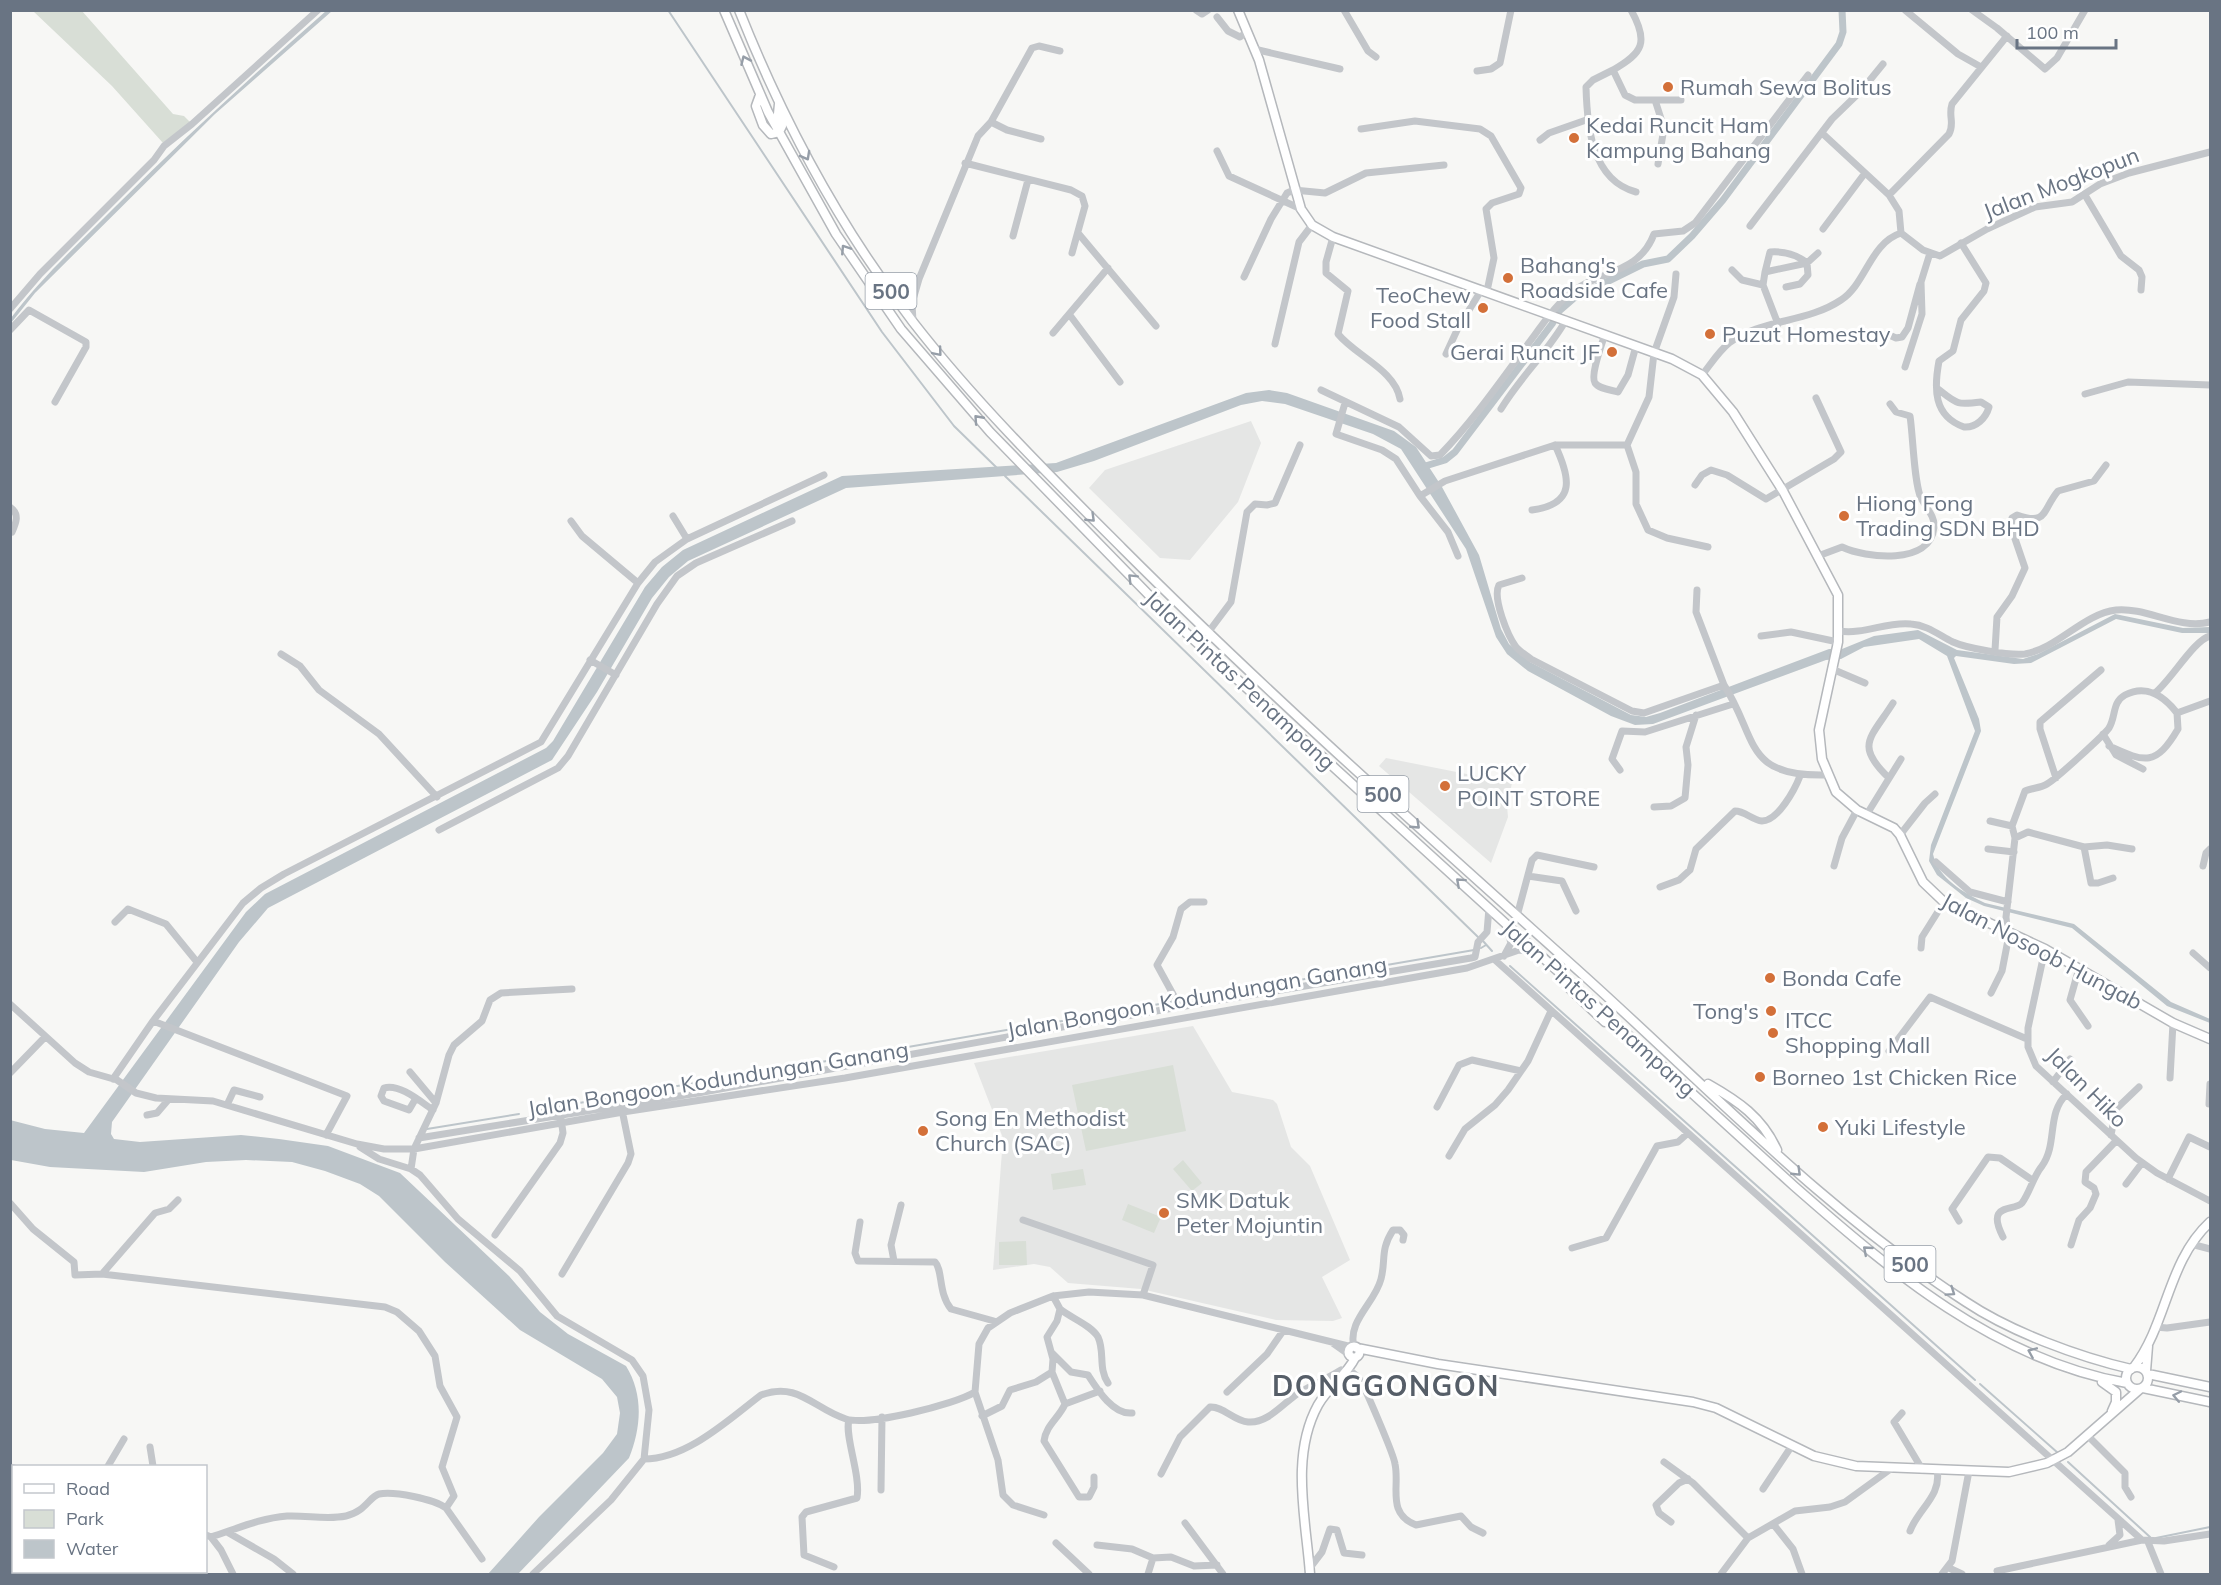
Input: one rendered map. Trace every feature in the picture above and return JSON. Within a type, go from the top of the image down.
[{"type":"main road","name":"Jalan Pintas Penampang","points":[[724,10],[760,95],[810,192],[880,300],[956,394],[1183,630],[1794,1186],[1887,1267],[1980,1328],[2063,1365],[2127,1383]]},
{"type":"main road","name":"Jalan Pintas Penampang","points":[[739,10],[779,104],[823,187],[866,255],[913,322],[972,393],[1207,634],[1876,1240],[1971,1306],[2058,1347],[2133,1368]]},
{"type":"main road","points":[[1238,10],[1254,49],[1294,190],[1301,209],[1312,225],[1333,237],[1485,290],[1654,353],[1702,375],[1733,412],[1783,490],[1838,595],[1839,631],[1819,730],[1819,746],[1826,776],[1836,792],[1857,810],[1900,835]]},
{"type":"main road","points":[[779,104],[778,114],[783,126],[779,132]]},
{"type":"main road","points":[[866,255],[861,262],[862,268],[876,288],[880,300]]},
{"type":"main road","name":"Jalan Nosoob Hungab","points":[[1900,835],[1923,882],[1944,902],[2045,949],[2173,1023],[2211,1039]]},
{"type":"main road","points":[[1604,994],[1614,1014],[1612,1020]]},
{"type":"main road","points":[[1695,1077],[1739,1101]]},
{"type":"main road","points":[[1724,1121],[1721,1110],[1724,1104],[1739,1101]]},
{"type":"main road","name":"500","points":[[1739,1101],[1769,1132],[1779,1154]]},
{"type":"main road","points":[[1308,1573],[1302,1495],[1307,1429],[1318,1404],[1343,1372],[1353,1352],[1391,1355],[1704,1405],[1716,1408],[1791,1447],[1830,1461],[1892,1468],[2023,1471],[2055,1460],[2088,1436],[2142,1389],[2149,1380],[2148,1346],[2154,1326],[2179,1263],[2191,1244],[2211,1222]]},
{"type":"main road","points":[[2127,1383],[2127,1374],[2148,1346]]},
{"type":"main road","points":[[2063,1365],[2115,1389],[2117,1396],[2111,1414]]},
{"type":"main road","name":"500","points":[[2133,1368],[2211,1387]]},
{"type":"main road","name":"500","points":[[2127,1383],[2133,1389],[2211,1402]]},
{"type":"street","points":[[10,309],[40,274],[154,160],[164,146],[192,124],[318,10]]},
{"type":"street","points":[[1196,10],[1202,14],[1208,10]]},
{"type":"street","points":[[1344,10],[1368,51],[1376,57]]},
{"type":"street","points":[[1477,71],[1491,69],[1500,63],[1511,10]]},
{"type":"street","points":[[1631,10],[1639,28],[1642,45],[1634,56],[1593,80],[1586,87],[1591,143],[1600,161],[1619,187],[1636,192]]},
{"type":"street","points":[[1905,10],[1958,54],[1981,67]]},
{"type":"street","points":[[1972,10],[2007,36],[2042,68],[2047,69],[2085,10]]},
{"type":"street","points":[[1217,17],[1235,36],[1240,37],[1247,32]]},
{"type":"street","points":[[1889,195],[1949,134],[1953,124],[1952,104],[2007,36]]},
{"type":"street","points":[[913,322],[912,303],[919,279],[978,135],[991,122],[1032,48],[1039,46],[1060,51]]},
{"type":"street","points":[[1254,49],[1340,69]]},
{"type":"street","points":[[1750,226],[1822,133],[1883,64]]},
{"type":"street","points":[[1613,70],[1625,95],[1635,100],[1681,100]]},
{"type":"street","points":[[1321,390],[1344,407],[1400,427],[1425,451],[1436,457],[1456,438],[1550,315],[1586,283],[1633,264],[1646,250],[1654,234],[1683,231],[1695,224],[1808,75]]},
{"type":"street","points":[[1655,100],[1664,128],[1658,164]]},
{"type":"street","points":[[1540,140],[1549,133],[1589,119]]},
{"type":"street","points":[[1361,129],[1415,121],[1480,129],[1491,136],[1521,188],[1519,194],[1491,203],[1485,209],[1494,258],[1485,290],[1446,354]]},
{"type":"street","points":[[991,122],[1006,130],[1041,139]]},
{"type":"street","points":[[1822,133],[1889,195],[1899,211],[1901,233]]},
{"type":"street","points":[[1217,151],[1229,176],[1281,202],[1301,209]]},
{"type":"street","name":"Jalan Mogkopun","points":[[1930,253],[1940,256],[1961,243],[2035,207],[2062,205],[2085,195],[2100,184],[2129,173],[2211,152]]},
{"type":"street","points":[[965,163],[1071,190],[1082,196],[1085,206],[1071,253]]},
{"type":"street","points":[[1244,278],[1284,195],[1294,190],[1325,193],[1366,173],[1444,165]]},
{"type":"street","points":[[1823,229],[1865,173]]},
{"type":"street","points":[[1013,236],[1028,180]]},
{"type":"street","points":[[2085,195],[2121,256],[2139,270],[2142,277],[2141,290]]},
{"type":"street","points":[[1275,344],[1299,242],[1312,225]]},
{"type":"street","points":[[1078,232],[1156,326]]},
{"type":"street","points":[[1887,334],[1896,338],[1905,332],[1930,253],[1901,233]]},
{"type":"street","points":[[1702,375],[1720,351],[1730,342],[1748,333],[1827,308],[1845,297],[1882,245],[1901,233]]},
{"type":"street","points":[[1333,237],[1326,262],[1326,273],[1348,291],[1338,334],[1389,379],[1399,392],[1400,399]]},
{"type":"street","points":[[1938,389],[1955,403],[1963,405],[1981,402],[1989,407],[1988,413],[1983,419],[1969,427],[1958,424],[1946,415],[1936,400],[1939,361],[1953,351],[1961,320],[1984,291],[1986,284],[1961,243]]},
{"type":"street","points":[[1778,324],[1763,285],[1770,252],[1790,254],[1807,263],[1809,269],[1805,279],[1786,287]]},
{"type":"street","points":[[1766,272],[1807,263],[1818,253]]},
{"type":"street","points":[[1053,333],[1108,268]]},
{"type":"street","points":[[1732,270],[1742,280],[1763,285]]},
{"type":"street","points":[[1676,274],[1674,297],[1654,353],[1649,397],[1626,445],[1636,472],[1636,504],[1648,530],[1666,538],[1708,547]]},
{"type":"street","points":[[888,288],[904,288],[919,279]]},
{"type":"street","points":[[1905,367],[1922,314],[1921,282]]},
{"type":"street","points":[[10,330],[29,310],[86,342],[86,346],[55,402]]},
{"type":"street","points":[[1069,314],[1120,382]]},
{"type":"street","points":[[1502,409],[1524,374],[1558,335],[1565,319]]},
{"type":"street","points":[[1605,334],[1595,368],[1594,379],[1598,386],[1618,392],[1628,375],[1636,346]]},
{"type":"street","points":[[2085,394],[2128,382],[2211,385]]},
{"type":"street","points":[[1695,485],[1702,475],[1711,470],[1727,475],[1762,498],[1770,497],[1818,470],[1841,452],[1816,398]]},
{"type":"street","points":[[1818,556],[1842,547],[1868,555],[1913,552],[1923,548],[1933,532],[1932,515],[1919,493],[1910,416],[1896,412],[1890,404]]},
{"type":"street","points":[[1344,407],[1336,435],[1373,447],[1396,459],[1448,532],[1458,556]]},
{"type":"street","points":[[1207,634],[1231,602],[1246,512],[1255,504],[1275,503],[1300,445]]},
{"type":"street","points":[[1423,495],[1445,481],[1499,461],[1555,445],[1626,445]]},
{"type":"street","points":[[1532,510],[1555,503],[1566,491],[1567,478],[1555,445]]},
{"type":"street","points":[[1995,650],[1997,617],[2012,596],[2025,568],[2011,527],[2012,518],[2017,514],[2030,519],[2040,518],[2048,510],[2058,492],[2094,481],[2106,465]]},
{"type":"street","points":[[115,1079],[197,962],[243,903],[261,888],[541,742],[638,583],[655,562],[687,539],[824,475]]},
{"type":"street","points":[[10,507],[16,515],[17,522],[12,532]]},
{"type":"street","points":[[673,516],[687,539]]},
{"type":"street","points":[[571,521],[582,536],[638,583]]},
{"type":"street","points":[[439,830],[558,768],[657,604],[677,576],[696,562],[792,521]]},
{"type":"street","points":[[1522,578],[1499,585],[1496,594],[1508,634],[1518,650],[1531,659],[1632,711],[1644,713],[1724,686]]},
{"type":"street","points":[[1697,590],[1696,612],[1724,686],[1738,710],[1748,739],[1757,754],[1771,765],[1800,776],[1826,776]]},
{"type":"street","points":[[1839,631],[1859,633],[1910,623],[1927,627],[1959,644],[2027,653],[2109,612],[2118,610],[2187,623],[2211,622]]},
{"type":"street","points":[[1761,636],[1791,632],[1837,644]]},
{"type":"street","points":[[2155,693],[2169,681],[2200,639],[2211,636]]},
{"type":"street","points":[[281,654],[300,666],[319,690],[379,734],[436,797]]},
{"type":"street","points":[[592,661],[614,674]]},
{"type":"street","points":[[1833,665],[1865,683]]},
{"type":"street","points":[[2056,778],[2040,729],[2040,722],[2101,670]]},
{"type":"street","points":[[1991,993],[2002,971],[2008,940],[2006,917],[2015,838],[2012,826],[2025,791],[2044,786],[2056,778],[2103,734],[2109,728],[2116,705],[2125,695],[2141,690],[2155,693],[2177,713],[2178,729],[2159,756],[2149,759],[2135,758],[2109,746]]},
{"type":"street","points":[[1620,770],[1612,759],[1622,730],[1645,732],[1732,701]]},
{"type":"street","points":[[2177,713],[2211,702]]},
{"type":"street","points":[[1889,778],[1869,757],[1868,746],[1893,703]]},
{"type":"street","points":[[1654,807],[1671,806],[1685,798],[1688,781],[1686,747],[1696,715]]},
{"type":"street","points":[[2103,734],[2116,755],[2143,769]]},
{"type":"street","points":[[1867,814],[1901,759]]},
{"type":"street","points":[[1660,887],[1679,880],[1690,870],[1696,849],[1735,811],[1762,821],[1770,819],[1789,800],[1800,776]]},
{"type":"street","points":[[1900,835],[1925,802],[1935,794]]},
{"type":"street","points":[[1834,866],[1842,838],[1857,810]]},
{"type":"street","points":[[1990,821],[2012,826]]},
{"type":"street","points":[[2015,838],[2028,832],[2084,847],[2132,849]]},
{"type":"street","points":[[2084,847],[2091,883],[2098,884],[2113,878]]},
{"type":"street","points":[[1988,849],[2014,852]]},
{"type":"street","points":[[2203,866],[2206,853],[2211,849]]},
{"type":"street","points":[[1517,916],[1532,860],[1537,855],[1594,867]]},
{"type":"street","points":[[1936,862],[1970,892],[2008,904]]},
{"type":"street","points":[[1528,876],[1562,881],[1576,911]]},
{"type":"street","points":[[1180,1007],[1157,965],[1173,938],[1181,909],[1190,902],[1204,902]]},
{"type":"street","points":[[1921,948],[1922,937],[1944,902]]},
{"type":"street","points":[[419,1138],[561,1118],[621,1104],[649,1103],[1298,986],[1475,957],[1478,942],[1487,932],[1489,908]]},
{"type":"street","points":[[115,922],[128,909],[161,921],[197,962]]},
{"type":"street","points":[[1504,956],[1511,943],[1505,922]]},
{"type":"street","name":"Jalan Bongoon Kodundungan Ganang","points":[[10,1004],[81,1067],[115,1079],[136,1094],[169,1099],[200,1099],[356,1143],[384,1149],[414,1149],[561,1118],[623,1112],[649,1103],[845,1078],[1467,968],[1525,949],[1542,956]]},
{"type":"street","name":"Jalan Hiko","points":[[2045,949],[2027,1039],[2031,1057],[2036,1066],[2142,1163],[2211,1201]]},
{"type":"street","points":[[2193,953],[2211,968]]},
{"type":"street","points":[[1495,960],[2145,1541],[2161,1575]]},
{"type":"street","points":[[2079,968],[2070,1000],[2088,1026]]},
{"type":"street","points":[[1298,986],[1304,997]]},
{"type":"street","points":[[411,1169],[414,1149],[434,1106],[449,1055],[454,1045],[482,1021],[494,996],[501,993],[572,989]]},
{"type":"street","points":[[1889,1051],[1930,997],[2027,1039]]},
{"type":"street","points":[[1195,1005],[1198,1015]]},
{"type":"street","points":[[1449,1156],[1465,1130],[1495,1105],[1521,1071],[1539,1041],[1551,1011]]},
{"type":"street","points":[[156,1022],[347,1096],[326,1135]]},
{"type":"street","points":[[2170,1078],[2173,1023]]},
{"type":"street","points":[[10,1072],[45,1037]]},
{"type":"street","points":[[2053,1082],[2070,1059]]},
{"type":"street","points":[[1437,1107],[1460,1065],[1465,1061],[1472,1060],[1521,1071]]},
{"type":"street","points":[[410,1072],[434,1106]]},
{"type":"street","points":[[2209,1104],[2211,1084]]},
{"type":"street","points":[[417,1098],[409,1110],[384,1101],[381,1096],[388,1086],[417,1098],[434,1106]]},
{"type":"street","points":[[2071,1245],[2079,1220],[2090,1209],[2096,1194],[2094,1188],[2085,1182],[2086,1172],[2114,1138],[2116,1108],[2139,1087]]},
{"type":"street","points":[[227,1105],[234,1090],[260,1097]]},
{"type":"street","points":[[2003,1237],[1999,1220],[2000,1211],[2021,1204],[2032,1180],[2047,1157],[2056,1109],[2067,1094]]},
{"type":"street","points":[[147,1116],[157,1113],[169,1099]]},
{"type":"street","points":[[562,1274],[630,1159],[621,1104]]},
{"type":"street","points":[[495,1235],[560,1143],[561,1118]]},
{"type":"street","points":[[1572,1248],[1606,1238],[1657,1146],[1678,1142],[1688,1133]]},
{"type":"street","points":[[2168,1179],[2189,1137],[2211,1147]]},
{"type":"street","points":[[356,1143],[379,1159],[411,1169],[428,1182],[458,1219],[520,1271],[557,1316],[637,1365],[643,1376],[649,1410],[644,1459],[611,1500],[533,1575]]},
{"type":"street","points":[[1959,1221],[1952,1209],[1988,1157],[2000,1158],[2032,1180]]},
{"type":"street","points":[[2126,1184],[2142,1163]]},
{"type":"street","points":[[102,1274],[138,1236],[155,1213],[169,1209],[178,1200]]},
{"type":"street","points":[[10,1203],[33,1229],[74,1262],[75,1275],[102,1274],[385,1307],[398,1312],[419,1331],[435,1356],[440,1386],[457,1417],[442,1463],[454,1496],[446,1508]]},
{"type":"street","points":[[894,1261],[892,1240],[901,1205]]},
{"type":"street","points":[[1023,1220],[1153,1265],[1143,1295]]},
{"type":"street","points":[[860,1222],[855,1258],[863,1262],[935,1262],[939,1266],[940,1289],[951,1309],[994,1321]]},
{"type":"street","points":[[1353,1352],[1352,1340],[1358,1321],[1381,1279],[1381,1259],[1393,1230],[1400,1230],[1404,1235],[1403,1240]]},
{"type":"street","points":[[2191,1244],[2211,1249]]},
{"type":"street","points":[[1044,1515],[1013,1505],[1003,1496],[998,1460],[979,1406],[976,1394],[979,1344],[994,1321],[1053,1296],[1089,1292],[1143,1295],[1283,1331],[1329,1340],[1353,1352]]},
{"type":"street","points":[[1053,1296],[1060,1309],[1096,1335],[1101,1348],[1101,1368],[1108,1383]]},
{"type":"street","points":[[1060,1309],[1057,1321],[1047,1337],[1051,1351],[1052,1372],[1065,1404],[1061,1415],[1047,1429],[1044,1441],[1079,1497],[1089,1497],[1094,1487],[1094,1478]]},
{"type":"street","points":[[2154,1326],[2167,1328],[2210,1322]]},
{"type":"street","points":[[1227,1392],[1267,1354],[1283,1331]]},
{"type":"street","points":[[1051,1351],[1071,1372],[1088,1375],[1116,1409],[1123,1413],[1132,1413]]},
{"type":"street","points":[[982,1416],[1002,1406],[1010,1390],[1036,1382],[1052,1372]]},
{"type":"street","points":[[1161,1474],[1180,1437],[1210,1407],[1218,1408],[1240,1420],[1256,1421],[1273,1413],[1302,1391],[1343,1372],[1363,1386],[1394,1458],[1396,1474],[1394,1497],[1401,1511],[1416,1525],[1461,1516],[1471,1527],[1483,1533]]},
{"type":"street","points":[[644,1459],[659,1459],[681,1450],[722,1424],[761,1395],[773,1391],[790,1392],[810,1398],[848,1426],[856,1471],[857,1498],[806,1512],[802,1517],[803,1553],[834,1567]]},
{"type":"street","points":[[1065,1404],[1100,1391]]},
{"type":"street","points":[[848,1426],[882,1422],[941,1407],[976,1394]]},
{"type":"street","points":[[1902,1413],[1894,1422],[1922,1469]]},
{"type":"street","points":[[881,1490],[882,1422]]},
{"type":"street","points":[[2088,1436],[2126,1473],[2125,1487],[2131,1497]]},
{"type":"street","points":[[109,1465],[124,1439]]},
{"type":"street","points":[[150,1447],[153,1465]]},
{"type":"street","points":[[1763,1489],[1791,1447]]},
{"type":"street","points":[[1664,1462],[1688,1479],[1748,1539]]},
{"type":"street","points":[[1721,1575],[1748,1539],[1800,1510],[1830,1507],[1845,1502],[1885,1476],[1892,1468]]},
{"type":"street","points":[[1910,1531],[1914,1520],[1937,1488],[1937,1470]]},
{"type":"street","points":[[1942,1575],[1949,1568],[1969,1471]]},
{"type":"street","points":[[1671,1521],[1659,1513],[1656,1505],[1679,1483],[1688,1479]]},
{"type":"street","points":[[208,1536],[268,1519],[288,1516],[312,1519],[350,1515],[365,1508],[371,1498],[382,1494],[433,1500],[446,1508],[482,1559]]},
{"type":"street","points":[[2107,1547],[2120,1535],[2117,1517]]},
{"type":"street","points":[[1185,1523],[1223,1575]]},
{"type":"street","points":[[1774,1525],[1793,1549],[1802,1575]]},
{"type":"street","points":[[1308,1573],[1322,1552],[1330,1529],[1338,1533],[1344,1553],[1362,1555]]},
{"type":"street","points":[[227,1532],[274,1558],[293,1575]]},
{"type":"street","points":[[1996,1571],[2107,1547],[2211,1534]]},
{"type":"street","points":[[208,1536],[221,1550],[233,1575]]},
{"type":"street","points":[[1056,1543],[1089,1575]]},
{"type":"street","points":[[1097,1545],[1132,1549],[1153,1558],[1167,1556],[1194,1566],[1217,1565]]},
{"type":"street","points":[[1148,1575],[1153,1558]]},
{"type":"street","points":[[1949,1568],[1962,1575]]},
{"type":"shaded area","points":[[1251,421],[1261,443],[1238,502],[1190,560],[1160,558],[1089,488],[1105,470]]},
{"type":"shaded area","points":[[1386,758],[1512,783],[1507,806],[1508,817],[1491,863],[1379,766]]},
{"type":"shaded area","name":"SMK Datuk Peter Mojuntin","points":[[1193,1026],[1232,1092],[1273,1100],[1277,1104],[1291,1147],[1310,1166],[1350,1260],[1322,1277],[1342,1318],[1333,1321],[1276,1320],[1141,1289],[1068,1283],[1050,1267],[1034,1264],[993,1270],[1003,1138],[974,1063]]},
{"type":"green space","points":[[33,11],[82,11],[173,114],[184,116],[190,122],[163,143],[112,86]]},
{"type":"green space","points":[[1173,1065],[1186,1131],[1086,1151],[1072,1085]]},
{"type":"green space","points":[[1183,1160],[1202,1183],[1192,1191],[1173,1169]]},
{"type":"green space","points":[[1083,1169],[1086,1185],[1053,1190],[1051,1174]]},
{"type":"green space","points":[[1128,1204],[1161,1217],[1154,1233],[1122,1220]]},
{"type":"green space","points":[[1026,1241],[1027,1265],[999,1265],[999,1242]]},
{"type":"water","points":[[326,11],[332,11],[215,114],[35,293],[11,323],[11,318],[35,288],[89,233],[193,131]]},
{"type":"water","points":[[1269,390],[1287,393],[1394,431],[1416,447],[1442,487],[1479,555],[1501,629],[1509,644],[1530,662],[1631,715],[1646,717],[1660,713],[1829,649],[1842,649],[1874,636],[1918,630],[1957,650],[2023,659],[2038,654],[2115,614],[2183,628],[2210,627],[2210,633],[2182,633],[2116,619],[2031,663],[2014,664],[1956,656],[1954,658],[1979,719],[1981,731],[1933,854],[1936,863],[1946,877],[1969,894],[1985,903],[2074,924],[2171,1002],[2210,1019],[2210,1023],[2167,1006],[2072,928],[1984,906],[1966,898],[1937,875],[1929,861],[1931,845],[1975,731],[1947,656],[1919,639],[1864,647],[1841,659],[1826,660],[1653,724],[1635,725],[1611,716],[1528,671],[1507,654],[1496,637],[1466,549],[1401,449],[1373,434],[1285,404],[1262,401],[1241,405],[1094,461],[1057,472],[846,488],[688,561],[669,577],[652,598],[597,692],[552,760],[268,908],[239,942],[112,1122],[111,1134],[114,1139],[140,1142],[241,1135],[279,1139],[328,1146],[400,1173],[509,1276],[540,1312],[568,1334],[626,1366],[636,1388],[639,1412],[636,1435],[629,1458],[518,1574],[488,1574],[539,1517],[603,1453],[617,1434],[620,1413],[617,1397],[602,1379],[520,1330],[445,1262],[379,1196],[360,1184],[292,1162],[246,1160],[206,1162],[144,1172],[50,1167],[11,1160],[10,1120],[45,1129],[84,1133],[246,912],[265,894],[546,748],[553,741],[645,587],[662,567],[683,550],[842,476],[1056,463],[1246,393]]},
{"type":"waterway","points":[[668,10],[882,332],[954,426],[997,468]]},
{"type":"waterway","points":[[1422,467],[1445,460],[1455,452],[1552,324],[1559,311],[1574,298],[1643,264],[1668,259],[1692,236],[1723,200],[1839,44],[1843,32],[1842,10]]},
{"type":"waterway","points":[[1005,476],[1478,937]]},
{"type":"waterway","points":[[1483,941],[1492,951]]},
{"type":"waterway","points":[[1481,948],[1486,945]]},
{"type":"waterway","points":[[1182,1000],[1474,950]]},
{"type":"waterway","points":[[1510,966],[1975,1380]]},
{"type":"waterway","points":[[1149,1006],[1175,1001]]},
{"type":"waterway","points":[[1076,1018],[1142,1007]]},
{"type":"waterway","points":[[1030,1026],[1069,1020]]},
{"type":"waterway","points":[[792,1067],[1024,1027]]},
{"type":"waterway","points":[[556,1107],[781,1068]]},
{"type":"waterway","points":[[539,1110],[550,1109]]},
{"type":"waterway","points":[[427,1129],[519,1114]]},
{"type":"waterway","points":[[1980,1384],[2058,1453]]},
{"type":"waterway","points":[[2068,1462],[2150,1537]]},
{"type":"waterway","points":[[2156,1538],[2210,1527]]},
{"type":"place","name":"Rumah Sewa Bolitus","points":[[1668,87]]},
{"type":"place","name":"Kedai Runcit Ham Kampung Bahang","points":[[1574,138]]},
{"type":"place","name":"Bahang's Roadside Cafe","points":[[1508,278]]},
{"type":"place","name":"TeoChew Food Stall","points":[[1483,308]]},
{"type":"place","name":"Puzut Homestay","points":[[1710,334]]},
{"type":"place","name":"Gerai Runcit JF","points":[[1612,352]]},
{"type":"place","name":"Hiong Fong Trading SDN BHD","points":[[1844,516]]},
{"type":"place","name":"LUCKY POINT STORE","points":[[1445,786]]},
{"type":"place","name":"Bonda Cafe","points":[[1770,978]]},
{"type":"place","name":"Tong's","points":[[1771,1011]]},
{"type":"place","name":"ITCC Shopping Mall","points":[[1773,1033]]},
{"type":"place","name":"Borneo 1st Chicken Rice","points":[[1760,1077]]},
{"type":"place","name":"Yuki Lifestyle","points":[[1823,1127]]},
{"type":"place","name":"Song En Methodist Church (SAC)","points":[[923,1131]]},
{"type":"place","name":"SMK Datuk Peter Mojuntin","points":[[1164,1213]]},
{"type":"district","name":"DONGGONGON","points":[[1386,1385]]}]
